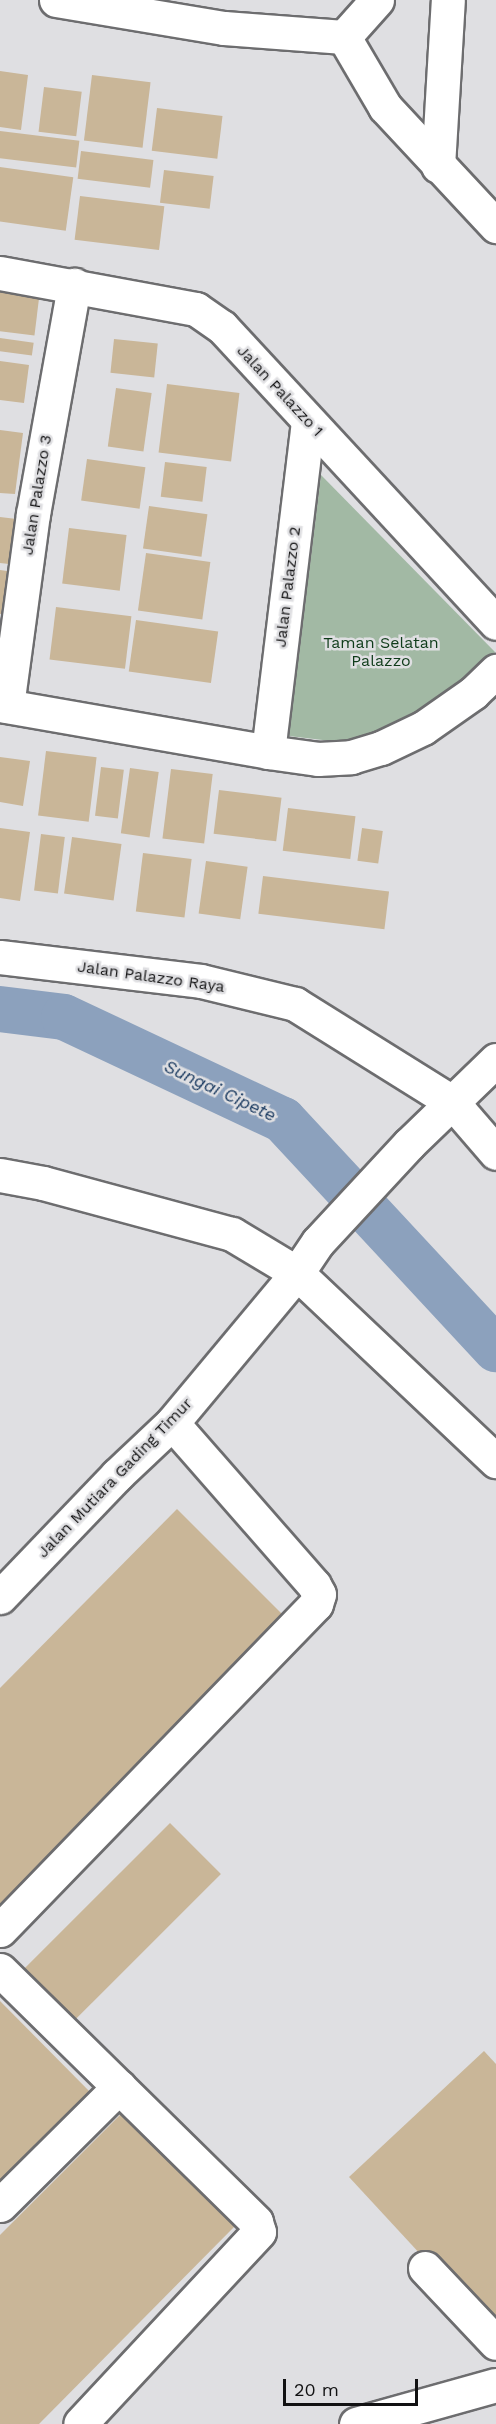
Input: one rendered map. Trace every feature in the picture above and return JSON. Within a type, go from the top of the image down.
[{"type":"street","points":[[56,0],[224,28],[344,37]]},
{"type":"street","points":[[344,37],[377,0]]},
{"type":"street","points":[[438,166],[448,0]]},
{"type":"street","points":[[344,37],[385,107],[496,226]]},
{"type":"street","name":"Jalan Palazzo 1","points":[[0,273],[196,309],[222,327],[496,623]]},
{"type":"street","name":"Jalan Palazzo 3","points":[[4,706],[33,514],[74,285]]},
{"type":"street","name":"Jalan Palazzo 2","points":[[268,752],[308,422]]},
{"type":"street","points":[[4,706],[268,752],[318,759],[351,758],[381,748],[423,728],[472,693],[496,671]]},
{"type":"street","name":"Jalan Palazzo Raya","points":[[0,957],[201,981],[295,1004],[452,1102],[496,1153]]},
{"type":"street","name":"Jalan Mutiara Gading Timur","points":[[0,1597],[117,1475],[172,1423],[297,1273],[318,1242],[409,1144],[496,1060]]},
{"type":"street","points":[[0,1175],[43,1183],[232,1234],[297,1273],[496,1461]]},
{"type":"street","points":[[0,1930],[316,1604],[319,1594],[314,1585],[172,1423]]},
{"type":"street","points":[[0,1970],[256,2222],[258,2232],[80,2424]]},
{"type":"street","points":[[0,2205],[119,2087]]},
{"type":"street","points":[[425,2268],[496,2343]]},
{"type":"street","points":[[356,2424],[496,2385]]},
{"type":"green space","name":"Taman Selatan Palazzo","points":[[321,475],[495,652],[458,693],[412,733],[348,743],[289,736]]},
{"type":"building","points":[[0,71],[28,75],[21,130],[0,127]]},
{"type":"building","points":[[92,75],[151,82],[143,148],[84,141]]},
{"type":"building","points":[[44,87],[82,92],[76,136],[39,132]]},
{"type":"building","points":[[157,108],[223,116],[217,159],[152,151]]},
{"type":"building","points":[[0,131],[79,141],[76,168],[0,158]]},
{"type":"building","points":[[81,151],[153,160],[150,188],[78,179]]},
{"type":"building","points":[[0,167],[73,177],[66,231],[0,222]]},
{"type":"building","points":[[164,170],[214,176],[210,209],[160,203]]},
{"type":"building","points":[[80,196],[164,206],[159,250],[75,240]]},
{"type":"building","points":[[0,288],[40,293],[34,336],[0,331]]},
{"type":"building","points":[[0,338],[34,343],[32,356],[0,351]]},
{"type":"building","points":[[114,339],[158,344],[154,377],[110,373]]},
{"type":"building","points":[[0,361],[29,365],[24,403],[0,400]]},
{"type":"building","points":[[167,384],[239,393],[231,461],[159,452]]},
{"type":"building","points":[[116,388],[152,393],[143,451],[108,446]]},
{"type":"building","points":[[0,430],[23,433],[15,494],[0,493]]},
{"type":"building","points":[[87,459],[145,467],[140,509],[81,501]]},
{"type":"building","points":[[165,462],[207,467],[202,502],[161,497]]},
{"type":"building","points":[[149,506],[207,514],[201,557],[143,549]]},
{"type":"building","points":[[0,517],[25,520],[18,565],[0,563]]},
{"type":"building","points":[[69,528],[127,535],[120,591],[62,584]]},
{"type":"building","points":[[146,553],[210,562],[202,619],[138,610]]},
{"type":"building","points":[[0,570],[14,572],[9,615],[0,614]]},
{"type":"building","points":[[56,607],[131,616],[125,669],[50,660]]},
{"type":"building","points":[[136,620],[218,632],[211,683],[129,671]]},
{"type":"building","points":[[46,751],[97,757],[89,822],[38,816]]},
{"type":"building","points":[[0,757],[30,761],[23,806],[0,802]]},
{"type":"building","points":[[101,767],[124,770],[118,818],[95,816]]},
{"type":"building","points":[[130,768],[159,772],[150,837],[121,833]]},
{"type":"building","points":[[171,769],[213,774],[204,844],[162,838]]},
{"type":"building","points":[[219,790],[282,798],[276,841],[214,834]]},
{"type":"building","points":[[288,808],[355,816],[350,859],[283,851]]},
{"type":"building","points":[[0,828],[30,832],[20,901],[0,898]]},
{"type":"building","points":[[362,828],[383,831],[378,864],[357,861]]},
{"type":"building","points":[[41,834],[65,837],[58,893],[34,891]]},
{"type":"building","points":[[72,837],[122,844],[114,900],[64,893]]},
{"type":"building","points":[[143,853],[192,859],[184,918],[136,912]]},
{"type":"building","points":[[206,861],[248,867],[240,919],[199,913]]},
{"type":"building","points":[[263,876],[389,891],[384,929],[258,914]]},
{"type":"building","points":[[177,1509],[291,1623],[0,1917],[0,1688]]},
{"type":"building","points":[[170,1823],[221,1874],[74,2021],[23,1970]]},
{"type":"building","points":[[0,2001],[95,2097],[0,2193]]},
{"type":"building","points":[[484,2051],[496,2064],[496,2336],[349,2177]]},
{"type":"building","points":[[124,2111],[237,2224],[39,2424],[0,2424],[0,2235]]},
{"type":"waterway","name":"Sungai Cipete","points":[[0,1009],[64,1017],[283,1120],[496,1349]]}]
